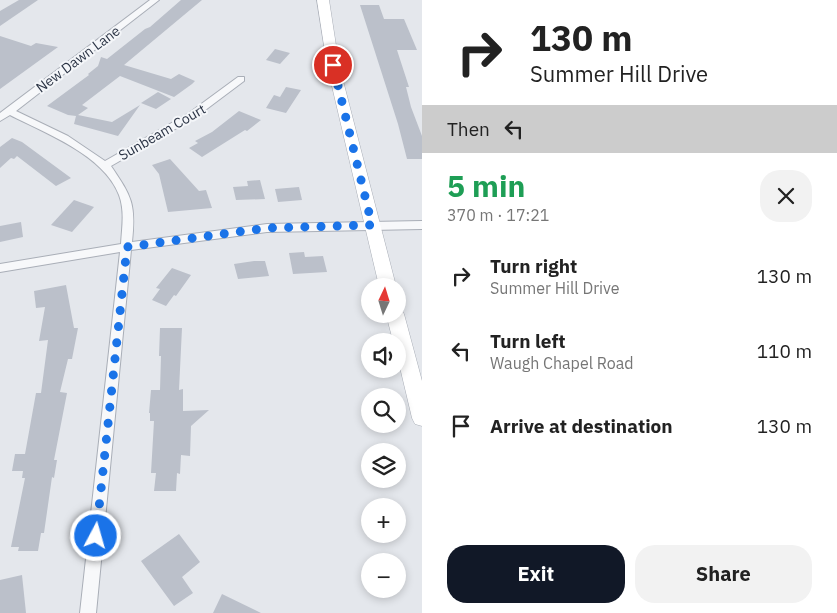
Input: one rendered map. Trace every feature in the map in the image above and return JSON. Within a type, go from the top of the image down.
[{"type":"main road","points":[[323,0],[333,65],[386,278]]},
{"type":"main road","points":[[397,323],[422,417]]},
{"type":"street","name":"New Dawn Lane","points":[[5,114],[155,0]]},
{"type":"street","name":"Sunbeam Court","points":[[105,165],[176,127],[211,104],[241,79]]},
{"type":"street","points":[[5,114],[64,138],[105,165],[124,194],[129,218],[88,613]]},
{"type":"street","points":[[0,268],[127,247],[267,228],[422,225]]},
{"type":"building","points":[[19,0],[38,0],[0,26],[0,11]]},
{"type":"building","points":[[181,0],[202,0],[124,65],[171,79],[179,74],[195,81],[192,84],[174,97],[120,76],[82,105],[88,108],[78,115],[112,122],[140,105],[118,136],[74,124],[76,116],[68,115],[47,106],[89,75],[98,66],[101,57],[107,59],[150,27]]},
{"type":"building","points":[[360,5],[379,5],[384,19],[404,19],[417,50],[397,50],[409,87],[406,87],[411,107],[422,136],[422,159],[407,159],[398,124]]},
{"type":"building","points":[[0,36],[31,46],[36,43],[58,47],[0,89]]},
{"type":"building","points":[[275,49],[290,53],[280,64],[266,60]]},
{"type":"building","points":[[286,87],[301,90],[286,113],[266,108],[274,95],[280,97]]},
{"type":"building","points":[[158,92],[171,99],[156,109],[141,103]]},
{"type":"building","points":[[239,111],[261,120],[247,131],[245,130],[202,157],[189,148],[198,143],[195,141],[212,132]]},
{"type":"building","points":[[12,138],[22,142],[71,178],[56,186],[17,156],[14,159],[11,158],[0,168],[0,147]]},
{"type":"building","points":[[170,159],[199,191],[206,190],[212,208],[168,212],[159,174],[152,165]]},
{"type":"building","points":[[260,180],[265,199],[236,200],[233,187],[248,186],[247,181]]},
{"type":"building","points":[[299,187],[302,200],[278,202],[275,189]]},
{"type":"building","points":[[74,200],[94,207],[72,232],[51,225]]},
{"type":"building","points":[[21,222],[23,237],[0,242],[0,226]]},
{"type":"building","points":[[304,252],[305,257],[323,256],[327,272],[293,274],[289,253]]},
{"type":"building","points":[[265,261],[269,276],[238,279],[234,264]]},
{"type":"building","points":[[172,268],[191,275],[176,296],[174,295],[166,306],[152,300],[160,289],[156,288]]},
{"type":"building","points":[[66,285],[74,328],[78,328],[72,359],[68,359],[60,392],[67,393],[54,460],[57,460],[54,478],[52,477],[44,533],[41,533],[38,551],[18,551],[19,547],[11,547],[25,478],[22,478],[23,471],[12,471],[15,454],[25,454],[36,393],[41,393],[48,340],[39,341],[45,307],[36,308],[34,291]]},
{"type":"building","points":[[160,328],[182,328],[179,390],[183,389],[183,411],[209,410],[191,426],[190,456],[181,455],[180,474],[177,473],[176,491],[154,491],[156,473],[151,473],[154,421],[150,421],[149,413],[151,390],[160,390]]},
{"type":"building","points":[[179,534],[200,562],[182,577],[193,593],[174,606],[141,561]]},
{"type":"building","points":[[22,575],[26,613],[0,613],[0,580]]},
{"type":"building","points":[[222,594],[261,613],[213,613]]},
{"type":"route","points":[[96,536],[127,247],[267,228],[372,225],[333,65]]}]
